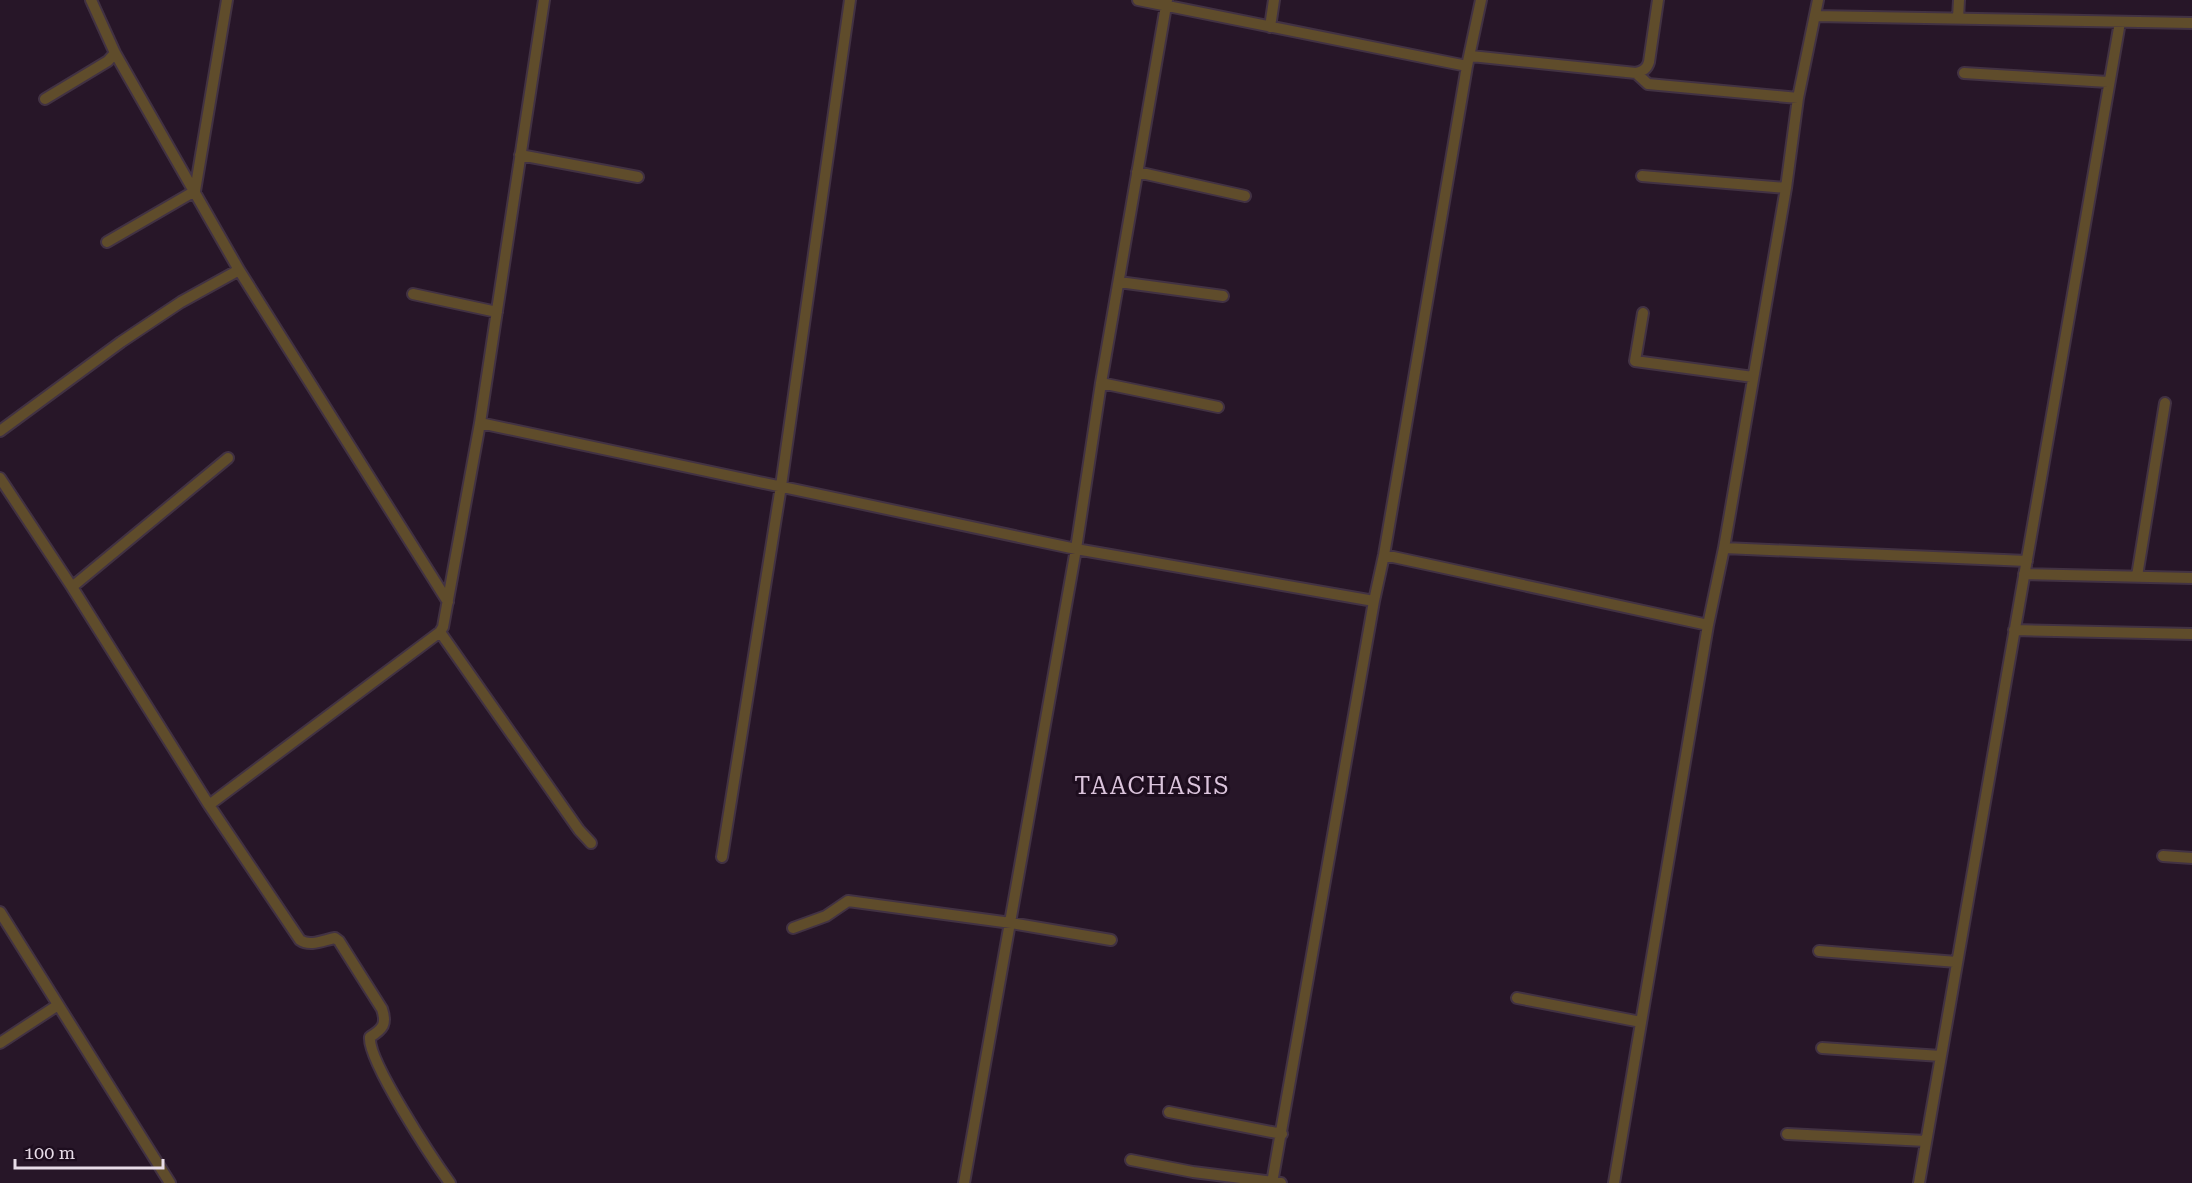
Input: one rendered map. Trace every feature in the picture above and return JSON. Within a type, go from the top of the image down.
[{"type":"street","points":[[91,0],[115,53],[239,270],[448,602]]},
{"type":"street","points":[[195,191],[227,0]]},
{"type":"street","points":[[209,805],[440,632],[445,622],[480,423],[544,0]]},
{"type":"street","points":[[722,857],[781,486],[850,0]]},
{"type":"street","points":[[1138,0],[1166,3],[1270,27],[1469,61],[1636,73],[1647,68],[1658,0]]},
{"type":"street","points":[[1270,27],[1274,0]]},
{"type":"street","points":[[1131,1160],[1193,1172],[1275,1182],[1295,1046],[1481,0]]},
{"type":"street","points":[[1614,1183],[1708,625],[1724,548],[1786,188],[1798,98],[1818,0]]},
{"type":"street","points":[[1958,18],[1959,0]]},
{"type":"street","points":[[964,1183],[1076,549],[1101,383],[1166,3]]},
{"type":"street","points":[[1815,16],[2192,24]]},
{"type":"street","points":[[1919,1183],[2120,22]]},
{"type":"street","points":[[45,99],[108,62],[115,53]]},
{"type":"street","points":[[1636,73],[1648,84],[1798,98]]},
{"type":"street","points":[[1964,73],[2108,82]]},
{"type":"street","points":[[520,155],[638,177]]},
{"type":"street","points":[[1137,172],[1245,196]]},
{"type":"street","points":[[1642,176],[1786,188]]},
{"type":"street","points":[[107,242],[195,191]]},
{"type":"street","points":[[0,431],[121,342],[181,302],[239,270]]},
{"type":"street","points":[[1119,282],[1223,296]]},
{"type":"street","points":[[413,294],[497,312]]},
{"type":"street","points":[[1643,313],[1635,361],[1753,377]]},
{"type":"street","points":[[1101,383],[1218,407]]},
{"type":"street","points":[[2137,576],[2165,403]]},
{"type":"street","points":[[480,423],[1076,549],[1374,601]]},
{"type":"street","points":[[72,587],[228,458]]},
{"type":"street","points":[[0,478],[72,587],[209,805],[300,940],[305,944],[335,938],[339,941],[382,1009],[385,1018],[385,1024],[381,1030],[370,1037],[372,1050],[420,1140],[450,1183]]},
{"type":"street","points":[[1724,548],[2027,561]]},
{"type":"street","points":[[1384,555],[1708,625]]},
{"type":"street","points":[[2024,574],[2192,578]]},
{"type":"street","points":[[2014,630],[2192,634]]},
{"type":"street","points":[[440,632],[579,830],[591,843]]},
{"type":"street","points":[[2163,856],[2192,858]]},
{"type":"street","points":[[793,928],[826,916],[848,902],[1011,923],[1111,940]]},
{"type":"street","points":[[0,912],[170,1183]]},
{"type":"street","points":[[1819,951],[1957,962]]},
{"type":"street","points":[[1517,998],[1641,1022]]},
{"type":"street","points":[[0,1043],[58,1005]]},
{"type":"street","points":[[1822,1048],[1941,1056]]},
{"type":"street","points":[[1169,1112],[1282,1134]]},
{"type":"street","points":[[1786,1134],[1926,1141]]},
{"type":"district","name":"TAACHASIS","points":[[1152,786]]}]
